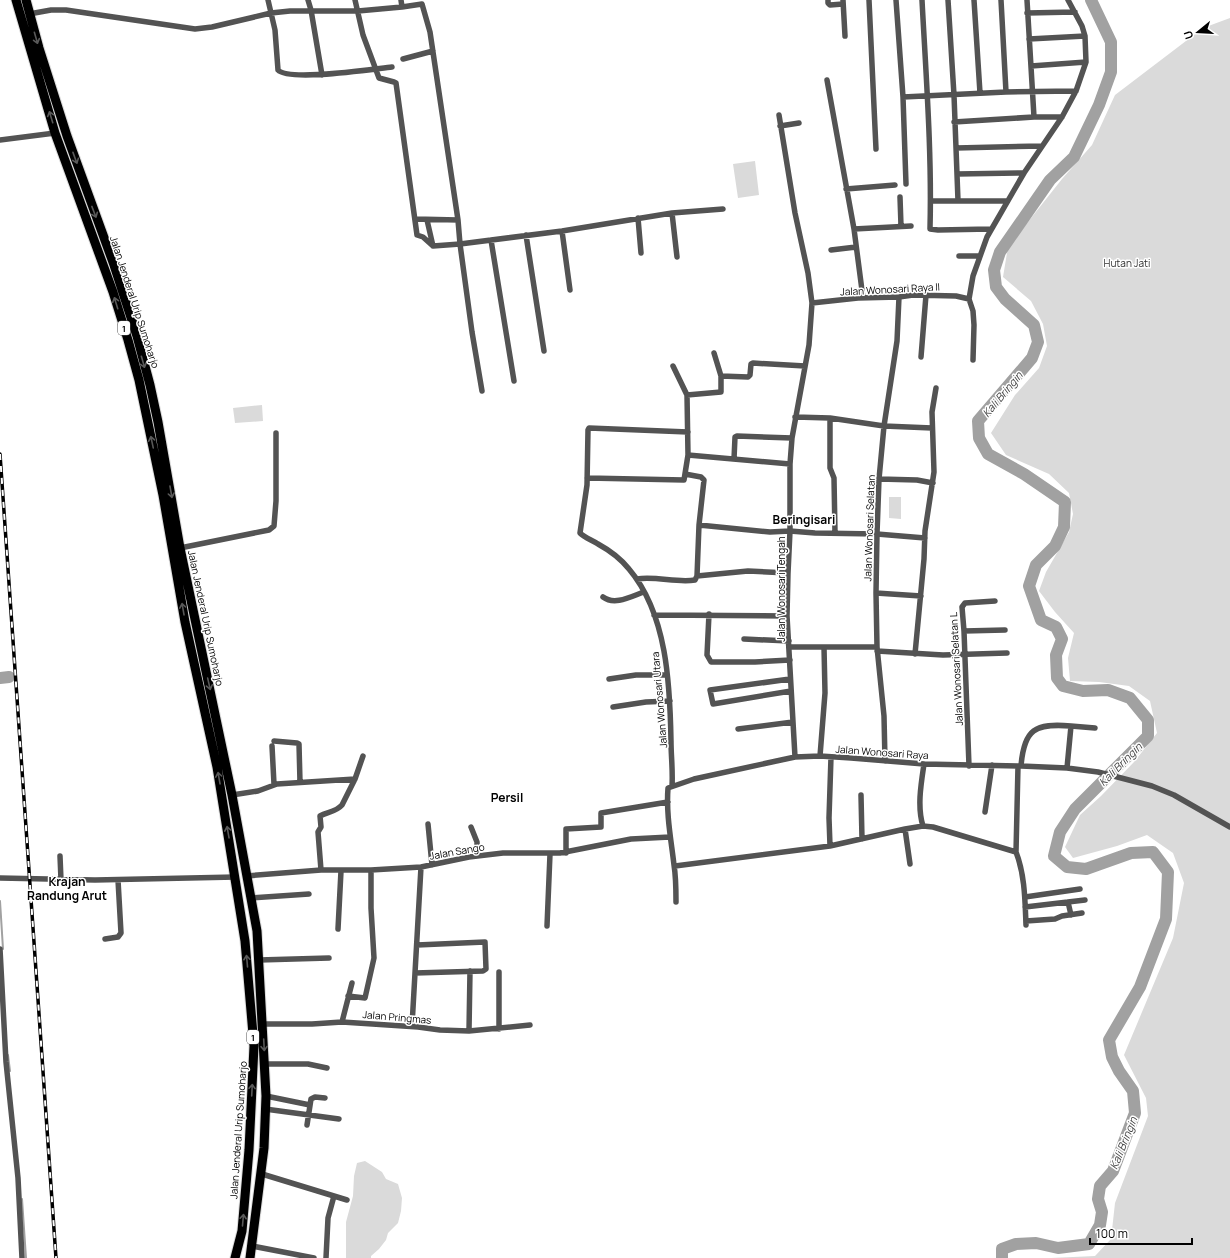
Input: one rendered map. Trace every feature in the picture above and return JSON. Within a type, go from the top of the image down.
[{"type":"highway","name":"Jalan Jenderal Urip Sumoharjo","points":[[16,0],[55,133],[113,292],[139,380],[163,495],[185,622],[217,767],[236,877],[245,941],[254,1046],[249,1150],[242,1231],[235,1258]]},
{"type":"highway","name":"Jalan Jenderal Urip Sumoharjo","points":[[26,0],[67,136],[114,265],[137,336],[158,422],[180,548],[232,795],[257,931],[266,1096],[262,1174],[250,1258]]},
{"type":"street","points":[[268,0],[275,30],[278,70],[280,73],[322,75],[392,66]]},
{"type":"street","points":[[308,0],[322,75]]},
{"type":"street","points":[[355,0],[375,69],[380,79],[394,82],[396,84],[418,235],[422,236],[433,246],[562,231],[672,213],[723,209]]},
{"type":"street","points":[[401,0],[402,6]]},
{"type":"street","points":[[828,0],[830,5],[843,2],[845,36]]},
{"type":"street","points":[[869,0],[876,149]]},
{"type":"street","points":[[896,0],[903,97],[906,184]]},
{"type":"street","points":[[922,0],[931,201],[930,229],[991,229]]},
{"type":"street","points":[[948,0],[954,94],[958,201]]},
{"type":"street","points":[[974,0],[980,93]]},
{"type":"street","points":[[1001,0],[1006,92]]},
{"type":"street","points":[[1027,0],[1034,117]]},
{"type":"street","points":[[973,360],[974,325],[973,311],[969,298],[973,276],[980,256],[991,229],[1007,201],[1062,117],[1076,91],[1086,62],[1085,36],[1082,26],[1068,0]]},
{"type":"street","points":[[29,14],[51,10],[66,10],[195,29],[212,28],[271,14],[311,10],[358,10],[402,6],[422,2],[430,32],[458,220],[472,332],[482,391]]},
{"type":"street","points":[[1028,13],[1075,12]]},
{"type":"street","points":[[1029,39],[1085,36]]},
{"type":"street","points":[[403,59],[433,52]]},
{"type":"street","points":[[1031,66],[1086,62]]},
{"type":"street","points":[[827,80],[854,229],[863,298]]},
{"type":"street","points":[[903,97],[1006,92],[1076,91]]},
{"type":"street","name":"Jalan Wonosari Tengah","points":[[779,115],[795,213],[808,273],[812,303],[809,345],[795,417],[790,464],[790,531],[787,616],[795,757]]},
{"type":"street","points":[[954,122],[1034,117],[1062,117]]},
{"type":"street","points":[[780,126],[798,124]]},
{"type":"street","points":[[0,140],[55,133]]},
{"type":"street","points":[[956,148],[1042,146]]},
{"type":"street","points":[[957,174],[1024,173]]},
{"type":"street","points":[[846,189],[895,185]]},
{"type":"street","points":[[900,197],[901,226]]},
{"type":"street","points":[[931,201],[1007,201]]},
{"type":"street","points":[[672,213],[676,257]]},
{"type":"street","points":[[638,218],[641,253]]},
{"type":"street","points":[[415,219],[458,220]]},
{"type":"street","points":[[427,220],[433,246]]},
{"type":"street","points":[[854,229],[911,226]]},
{"type":"street","points":[[562,231],[570,290]]},
{"type":"street","points":[[526,235],[544,351]]},
{"type":"street","points":[[491,240],[514,381]]},
{"type":"street","points":[[831,250],[856,247]]},
{"type":"street","points":[[959,256],[980,256]]},
{"type":"street","name":"Jalan Wonosari Raya II","points":[[812,303],[914,295],[956,296],[969,298]]},
{"type":"street","points":[[921,357],[926,295]]},
{"type":"street","name":"Jalan Wonosari Selatan","points":[[885,761],[884,716],[877,649],[877,534],[879,480],[884,426],[897,341],[899,297]]},
{"type":"street","points":[[687,395],[721,392],[720,376],[714,353]]},
{"type":"street","points":[[720,376],[748,377],[750,375],[751,364],[753,363],[805,366]]},
{"type":"street","points":[[587,478],[684,480],[688,455],[687,395],[673,366]]},
{"type":"street","points":[[915,654],[921,596],[925,531],[934,472],[932,412],[936,388]]},
{"type":"street","points":[[795,417],[830,418],[884,426],[932,428]]},
{"type":"street","points":[[830,418],[830,468],[834,478],[836,533]]},
{"type":"street","name":"Jalan Wonosari Utara","points":[[676,902],[675,866],[670,836],[668,802],[673,773],[670,701],[665,650],[654,615],[637,578],[624,562],[599,544],[580,533],[587,478],[588,430],[592,427],[688,432]]},
{"type":"street","points":[[180,548],[269,530],[274,526],[276,501],[276,433]]},
{"type":"street","points":[[734,459],[735,437],[737,436],[792,438]]},
{"type":"street","points":[[688,455],[790,464]]},
{"type":"street","points":[[637,578],[651,577],[693,581],[696,580],[698,576],[699,524],[704,480],[701,477],[685,474]]},
{"type":"street","points":[[879,480],[916,480],[933,482]]},
{"type":"street","points":[[699,524],[770,532],[790,531],[877,534],[925,538]]},
{"type":"street","points":[[698,576],[748,571],[788,573]]},
{"type":"street","points":[[603,597],[608,600],[618,601],[644,592]]},
{"type":"street","points":[[876,593],[921,596]]},
{"type":"street","name":"Jalan Wonosari Selatan L","points":[[969,766],[963,604],[995,601]]},
{"type":"street","points":[[654,615],[709,614],[787,616]]},
{"type":"street","points":[[709,614],[706,655],[711,662],[790,660]]},
{"type":"street","points":[[964,631],[1005,630]]},
{"type":"street","points":[[744,638],[789,644],[877,649],[915,654],[1007,653]]},
{"type":"street","points":[[820,756],[825,693],[824,647]]},
{"type":"street","points":[[609,679],[636,675],[668,675]]},
{"type":"street","points":[[790,679],[711,689],[710,691],[713,704],[791,691]]},
{"type":"street","points":[[613,707],[646,702],[670,701]]},
{"type":"street","points":[[738,729],[793,722]]},
{"type":"street","points":[[1082,913],[1026,923],[1025,897],[1020,862],[1016,852],[1019,766],[1022,749],[1031,733],[1036,729],[1046,726],[1095,728]]},
{"type":"street","points":[[1067,768],[1071,726]]},
{"type":"street","points":[[274,784],[273,744],[299,744],[300,782]]},
{"type":"street","points":[[321,870],[318,832],[321,827],[320,816],[339,808],[355,779],[363,756]]},
{"type":"street","name":"Jalan Wonosari Raya","points":[[670,787],[694,779],[795,757],[820,756],[924,764],[1067,768],[1098,772],[1152,786],[1174,795],[1230,826]]},
{"type":"street","points":[[830,846],[829,818],[831,757]]},
{"type":"street","points":[[923,826],[920,820],[920,799],[924,764]]},
{"type":"street","points":[[984,812],[992,765]]},
{"type":"street","points":[[232,795],[258,791],[274,784],[355,779]]},
{"type":"street","points":[[861,795],[862,839]]},
{"type":"street","points":[[566,853],[566,829],[601,827],[601,813],[668,802]]},
{"type":"street","points":[[428,824],[432,865]]},
{"type":"street","points":[[675,866],[830,846],[923,826],[943,829],[1016,852]]},
{"type":"street","points":[[471,827],[477,842],[477,856]]},
{"type":"street","points":[[905,829],[910,864]]},
{"type":"street","name":"Jalan Sango","points":[[246,876],[321,870],[341,871],[421,867],[477,856],[566,853],[631,839],[670,836]]},
{"type":"street","points":[[547,926],[550,854]]},
{"type":"street","points":[[60,856],[61,880]]},
{"type":"street","points":[[412,1026],[421,867]]},
{"type":"street","points":[[348,996],[365,998],[374,958],[371,908],[371,870]]},
{"type":"street","points":[[338,929],[341,871]]},
{"type":"street","points":[[0,878],[118,880],[236,877]]},
{"type":"street","points":[[105,940],[118,937],[121,933],[118,880]]},
{"type":"street","points":[[1025,897],[1080,889]]},
{"type":"street","points":[[251,898],[309,894]]},
{"type":"street","points":[[1025,907],[1085,900]]},
{"type":"street","points":[[1068,902],[1071,915]]},
{"type":"street","points":[[415,973],[483,971],[486,969],[485,942],[417,945]]},
{"type":"street","points":[[0,949],[6,1062],[18,1178],[22,1258]]},
{"type":"street","points":[[259,960],[329,958]]},
{"type":"street","points":[[469,1031],[470,971]]},
{"type":"street","points":[[499,972],[499,1029]]},
{"type":"street","points":[[342,1022],[352,983]]},
{"type":"street","name":"Jalan Pringmas","points":[[262,1024],[312,1024],[342,1022],[469,1031],[530,1025]]},
{"type":"street","points":[[265,1064],[308,1064],[327,1068]]},
{"type":"street","points":[[266,1096],[310,1105]]},
{"type":"street","points":[[307,1125],[312,1098],[325,1098]]},
{"type":"street","points":[[265,1109],[339,1119]]},
{"type":"street","points":[[262,1174],[347,1200]]},
{"type":"street","points":[[326,1258],[328,1218],[334,1196]]},
{"type":"street","points":[[252,1246],[314,1258]]},
{"type":"green space","name":"Hutan Jati","points":[[1230,18],[1230,1258],[1051,1258],[1095,1256],[1111,1239],[1115,1203],[1148,1116],[1146,1098],[1124,1055],[1173,938],[1184,883],[1173,853],[1147,835],[1117,846],[1073,858],[1065,847],[1080,815],[1134,762],[1157,733],[1150,701],[1129,686],[1099,682],[1070,681],[1068,658],[1074,633],[1039,591],[1046,572],[1069,532],[1073,514],[1069,493],[1049,474],[1006,455],[991,433],[1015,395],[1039,368],[1047,346],[1043,324],[1031,301],[1003,277],[1008,247],[1062,179],[1092,145],[1115,95],[1203,28]]},
{"type":"green space","points":[[755,161],[759,195],[738,198],[733,164]]},
{"type":"green space","points":[[262,405],[263,421],[235,423],[233,408]]},
{"type":"green space","points":[[889,497],[901,497],[901,519],[889,518]]},
{"type":"green space","points":[[365,1161],[382,1172],[386,1179],[398,1184],[402,1198],[401,1211],[398,1223],[388,1233],[386,1240],[371,1256],[371,1258],[346,1258],[346,1222],[353,1196],[354,1176],[357,1163]]},
{"type":"waterway","name":"Kali Bringin","points":[[1002,1258],[1002,1249],[1016,1244],[1036,1243],[1058,1248],[1089,1244],[1100,1225],[1102,1212],[1098,1199],[1100,1186],[1113,1171],[1135,1113],[1133,1091],[1119,1071],[1112,1057],[1109,1040],[1140,987],[1166,919],[1168,872],[1153,852],[1131,853],[1086,869],[1067,867],[1054,856],[1060,832],[1075,809],[1148,736],[1148,720],[1130,698],[1108,690],[1083,691],[1063,686],[1057,678],[1056,655],[1062,639],[1056,627],[1041,620],[1029,586],[1036,565],[1055,546],[1064,527],[1065,502],[1024,474],[988,454],[979,438],[978,421],[1032,358],[1038,342],[1034,325],[1005,299],[996,287],[994,270],[1000,252],[1050,180],[1074,157],[1099,105],[1111,72],[1111,42],[1091,0]]},
{"type":"waterway","points":[[0,678],[9,677]]},
{"type":"waterway","points":[[0,901],[3,949]]},
{"type":"waterway","points":[[8,1055],[10,1071]]},
{"type":"waterway","points":[[22,1199],[26,1258]]},
{"type":"railway","points":[[0,454],[56,1258]]},
{"type":"district","name":"Beringisari","points":[[804,519]]},
{"type":"district","name":"Persil","points":[[507,797]]},
{"type":"district","name":"Krajan Randung Arut","points":[[67,888]]}]
